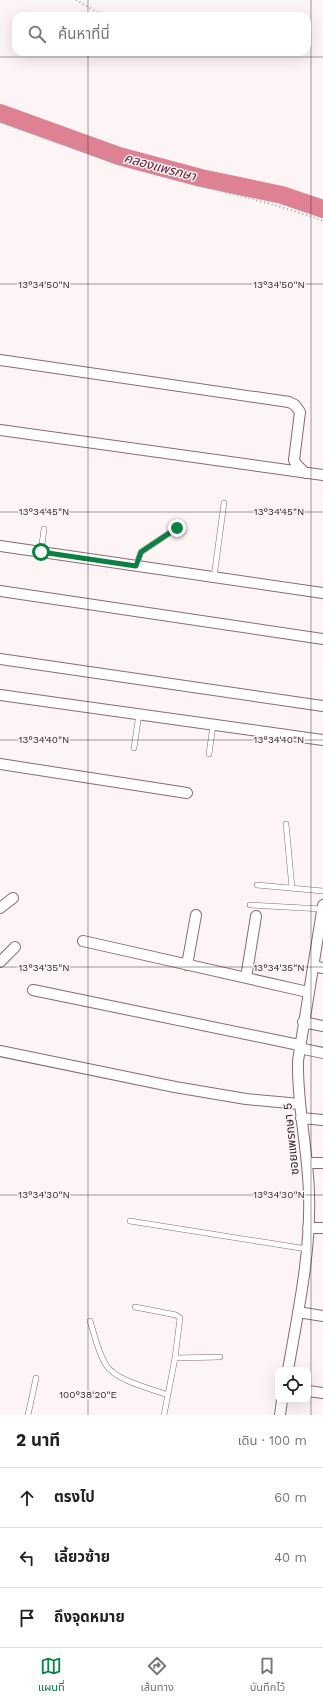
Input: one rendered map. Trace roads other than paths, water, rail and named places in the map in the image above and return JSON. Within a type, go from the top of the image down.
[{"type":"street","points":[[0,360],[289,402],[295,405],[300,412],[294,460],[305,473]]},
{"type":"street","points":[[0,430],[323,475]]},
{"type":"street","points":[[0,546],[323,593]]},
{"type":"street","points":[[0,591],[323,639]]},
{"type":"street","points":[[0,659],[323,706]]},
{"type":"street","points":[[0,695],[323,740]]},
{"type":"street","points":[[0,764],[187,793]]},
{"type":"street","points":[[0,908],[13,898]]},
{"type":"street","name":"ซอยแพรกษา 5","points":[[289,1367],[307,1249],[308,1228],[307,1163],[297,1081],[299,1046],[308,992],[318,967],[323,907]]},
{"type":"street","points":[[187,965],[196,914]]},
{"type":"street","points":[[246,978],[256,916]]},
{"type":"street","points":[[83,941],[308,992]]},
{"type":"street","points":[[1,966],[15,947]]},
{"type":"street","points":[[33,990],[299,1046],[323,1053]]},
{"type":"street","points":[[303,1022],[323,1026]]},
{"type":"street","points":[[0,1051],[175,1087],[246,1099],[300,1104]]},
{"type":"street","points":[[301,1118],[323,1120]]},
{"type":"street","points":[[307,1163],[323,1163]]},
{"type":"street","points":[[308,1228],[323,1228]]},
{"type":"street","points":[[298,1312],[323,1316]]},
{"type":"street","points":[[311,1391],[323,1393]]},
{"type":"street","points":[[280,1415],[282,1403]]},
{"type":"lane","points":[[214,577],[224,503]]},
{"type":"lane","points":[[136,566],[141,552],[177,528]]},
{"type":"lane","points":[[41,552],[44,529]]},
{"type":"lane","points":[[134,748],[139,714]]},
{"type":"lane","points":[[209,754],[213,725]]},
{"type":"lane","points":[[286,824],[292,888]]},
{"type":"lane","points":[[257,885],[323,891]]},
{"type":"lane","points":[[250,905],[323,907]]},
{"type":"lane","points":[[130,1221],[307,1249]]},
{"type":"lane","points":[[135,1307],[180,1318],[175,1358],[164,1415]]},
{"type":"lane","points":[[90,1321],[100,1352],[107,1366],[112,1372],[135,1383],[168,1395]]},
{"type":"lane","points":[[175,1358],[220,1357]]},
{"type":"lane","points":[[28,1415],[36,1378]]},
{"type":"waterway","name":"คลองแพรกษา","points":[[0,113],[119,156],[201,178],[282,195],[323,209]]}]
